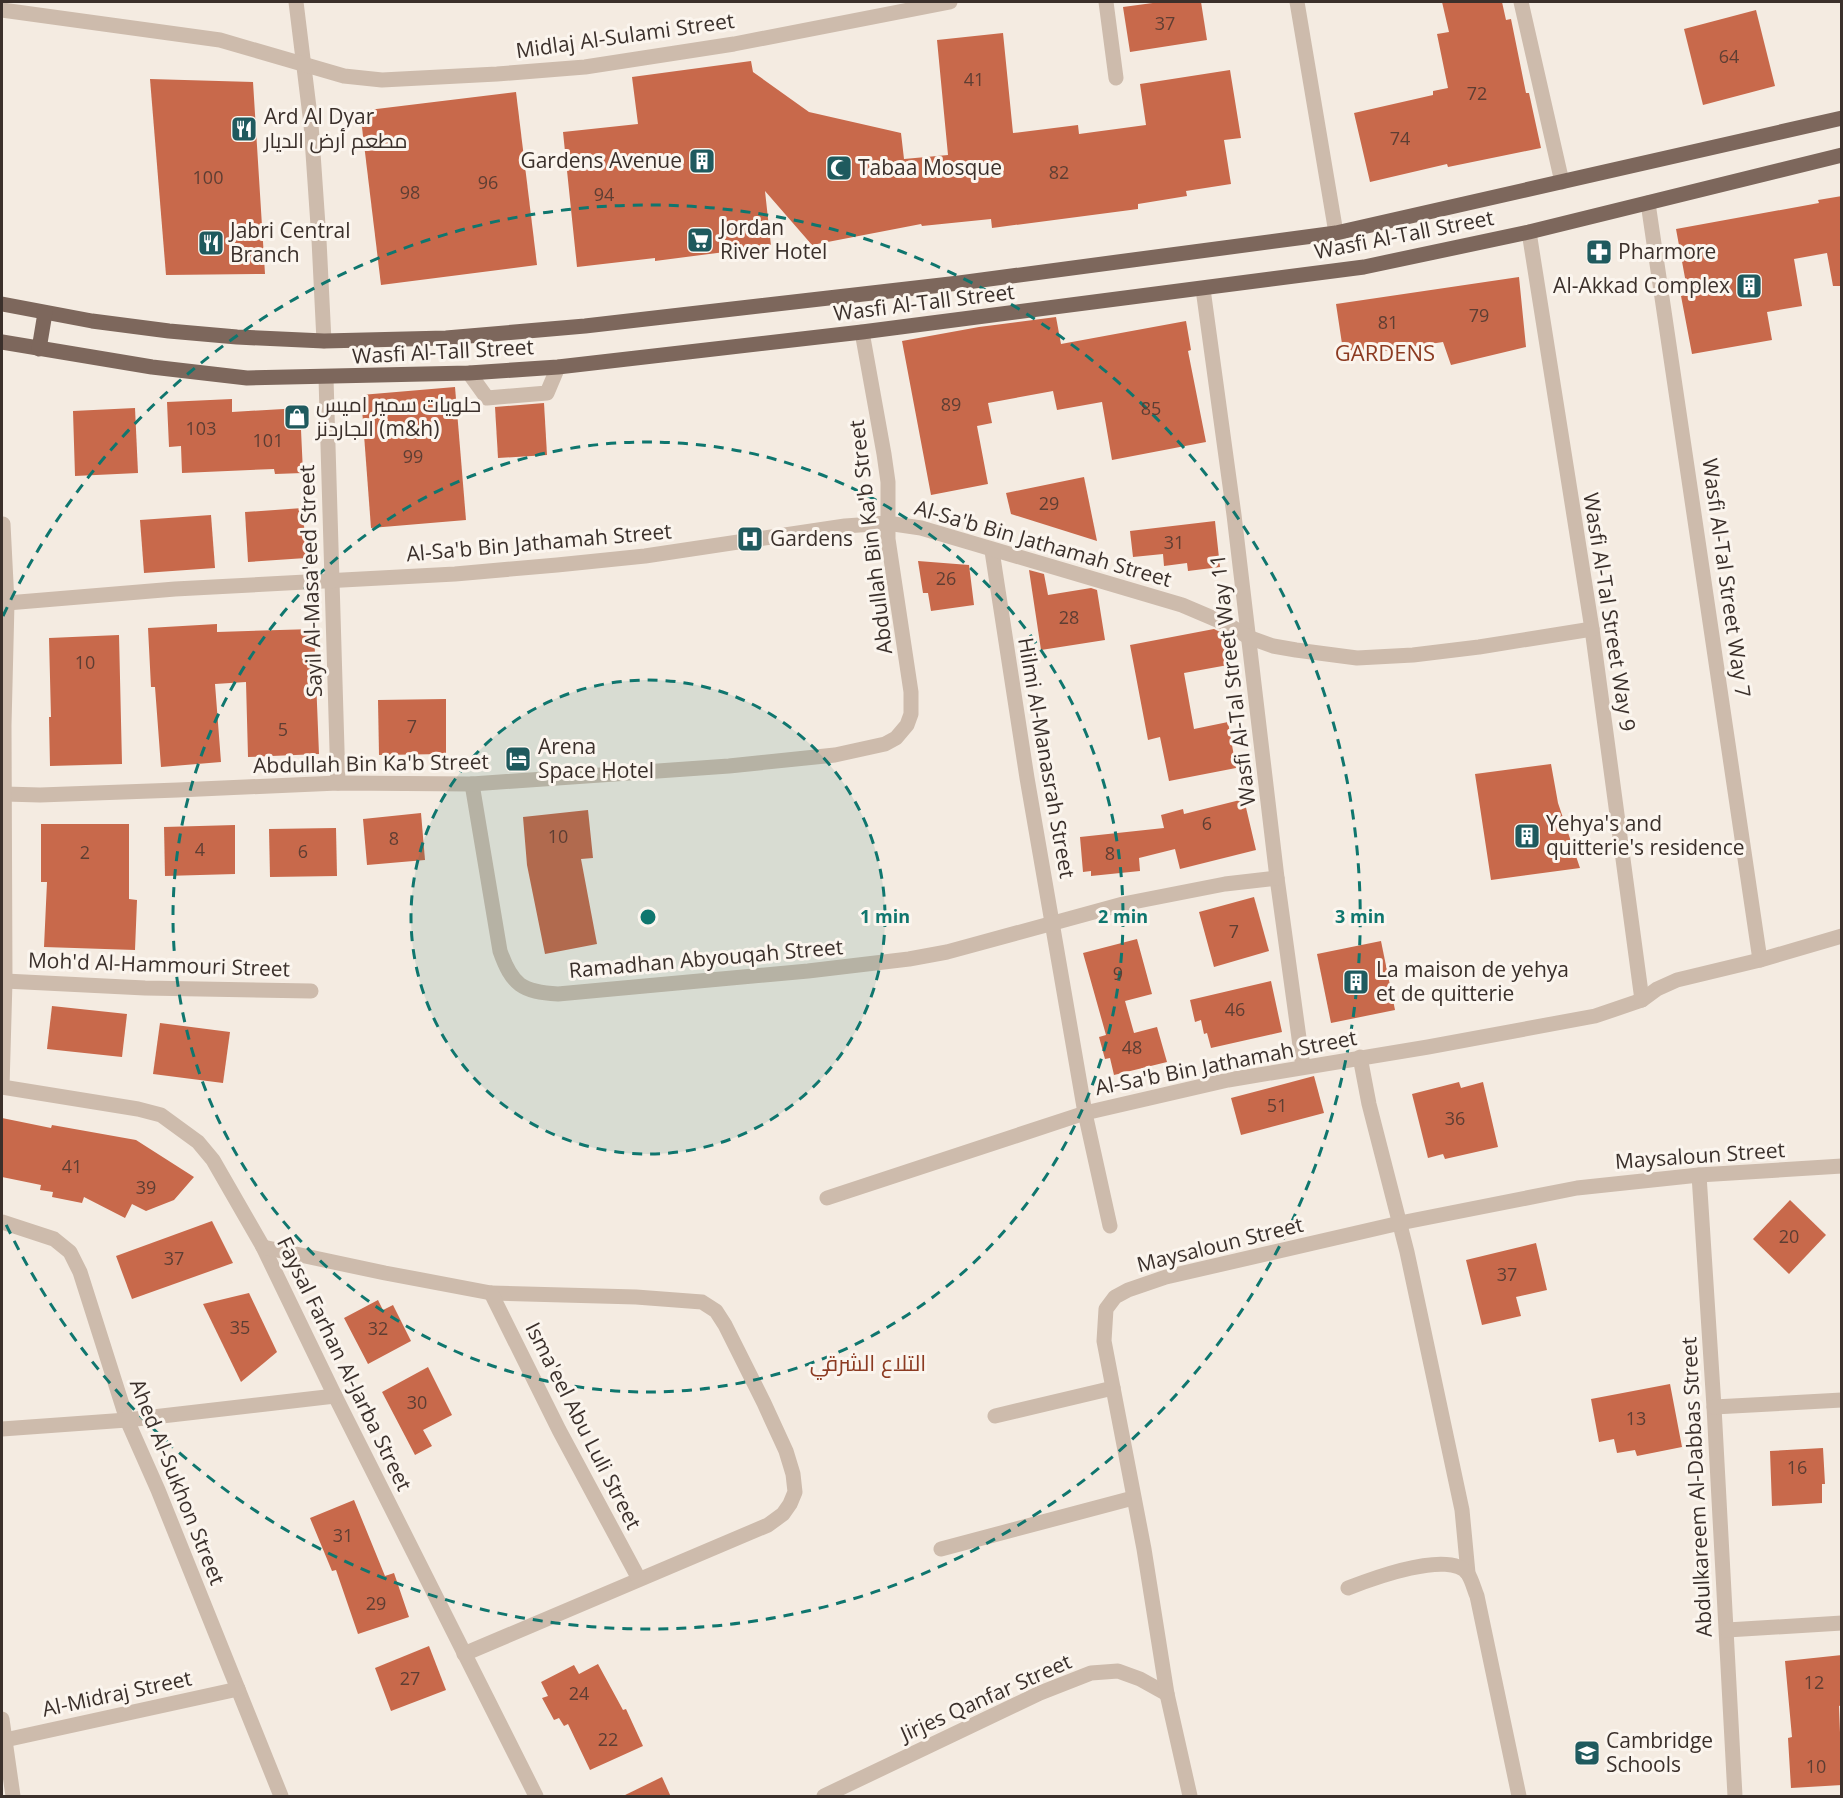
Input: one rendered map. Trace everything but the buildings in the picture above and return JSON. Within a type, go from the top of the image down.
[{"type":"main road","name":"Wasfi Al-Tall Street","points":[[2,304],[45,313],[181,332],[324,341],[446,338],[585,326],[959,284],[1151,260],[1336,233],[1842,118]]},
{"type":"main road","name":"Wasfi Al-Tall Street","points":[[2,342],[152,367],[247,378],[470,373],[558,367],[862,332],[1364,267],[1529,232],[1842,156]]},
{"type":"main road","points":[[39,349],[45,313]]},
{"type":"street","points":[[296,2],[304,64],[318,228],[324,341]]},
{"type":"street","name":"Midlaj Al-Sulami Street","points":[[2,10],[220,40],[344,76],[382,80],[585,67],[734,44],[950,2]]},
{"type":"street","points":[[1106,2],[1116,78]]},
{"type":"street","points":[[1297,2],[1336,233]]},
{"type":"street","points":[[1521,2],[1562,182]]},
{"type":"street","name":"Wasfi Al-Tal Street Way 7","points":[[1648,203],[1760,960]]},
{"type":"street","name":"Wasfi Al-Tal Street Way 9","points":[[1529,232],[1592,629],[1642,1000]]},
{"type":"street","name":"Wasfi Al-Tal Street Way 11","points":[[1203,289],[1256,686],[1277,878],[1303,1067]]},
{"type":"street","name":"Abdullah Bin Ka'b Street","points":[[5,794],[40,795],[338,783],[472,784],[729,766],[824,756],[885,744],[896,738],[907,725],[911,714],[911,692],[888,539],[888,482],[862,332]]},
{"type":"street","points":[[470,373],[487,398],[547,393],[558,367]]},
{"type":"street","name":"Sayil Al-Masa'eed Street","points":[[326,378],[338,783]]},
{"type":"street","name":"Al-Sa'b Bin Jathamah Street","points":[[7,603],[175,589],[455,574],[579,563],[656,555],[845,526],[888,523],[921,528],[992,551],[1182,605],[1229,625],[1248,637],[1296,651],[1357,658],[1413,655],[1468,649],[1592,629]]},
{"type":"street","points":[[2,1087],[5,981],[4,684],[7,603],[3,524]]},
{"type":"street","name":"Hilmi Al-Manasrah Street","points":[[992,551],[1025,766],[1085,1113],[1110,1226]]},
{"type":"street","name":"Ramadhan Abyouqah Street","points":[[472,784],[500,951],[507,971],[519,984],[535,993],[558,994],[808,971],[898,960],[947,952],[1123,904],[1225,884],[1277,878]]},
{"type":"street","name":"Al-Sa'b Bin Jathamah Street","points":[[827,1198],[1085,1113],[1228,1080],[1595,1017],[1642,1000],[1657,989],[1677,980],[1760,960],[1842,936]]},
{"type":"street","name":"Moh'd Al-Hammouri Street","points":[[5,981],[145,988],[311,991]]},
{"type":"street","points":[[1360,1057],[1369,1104],[1400,1223],[1462,1510],[1468,1573],[1477,1596],[1519,1797]]},
{"type":"street","name":"Faysal Farhan Al-Jarba Street","points":[[2,1087],[138,1109],[161,1115],[198,1142],[213,1160],[263,1247],[536,1797]]},
{"type":"street","name":"Maysaloun Street","points":[[1190,1797],[1167,1694],[1104,1341],[1106,1309],[1115,1297],[1166,1277],[1400,1223],[1577,1188],[1699,1175],[1842,1166]]},
{"type":"street","name":"Abdulkareem Al-Dabbas Street","points":[[1699,1175],[1735,1797]]},
{"type":"street","name":"Ahed Al-Sukhon Street","points":[[2,1222],[54,1239],[70,1252],[80,1272],[127,1420],[158,1490],[281,1797]]},
{"type":"street","name":"Isma'eel Abu Luli Street","points":[[263,1247],[491,1293],[636,1297],[702,1302],[716,1311],[725,1325],[786,1451],[793,1474],[795,1492],[783,1514],[768,1525],[464,1654]]},
{"type":"street","name":"Isma'eel Abu Luli Street","points":[[491,1293],[559,1430],[639,1579]]},
{"type":"street","points":[[995,1416],[1113,1388]]},
{"type":"street","points":[[2,1429],[127,1420],[335,1396]]},
{"type":"street","points":[[1714,1407],[1842,1400]]},
{"type":"street","points":[[941,1550],[1133,1497]]},
{"type":"street","points":[[1348,1588],[1390,1572],[1422,1566],[1455,1565],[1468,1573]]},
{"type":"street","points":[[1726,1630],[1842,1623]]},
{"type":"street","name":"Jirjes Qanfar Street","points":[[824,1797],[1040,1693],[1091,1673],[1118,1671],[1140,1678],[1167,1694]]},
{"type":"street","name":"Al-Midraj Street","points":[[5,1740],[238,1689]]},
{"type":"street","points":[[2,1719],[13,1797]]},
{"type":"place","name":"Ard Al Dyar مطعم أرض الديار","points":[[244,129]]},
{"type":"place","name":"Gardens Avenue","points":[[702,161]]},
{"type":"place","name":"Tabaa Mosque","points":[[839,168]]},
{"type":"place","name":"Jordan River Hotel","points":[[700,240]]},
{"type":"place","name":"Jabri Central Branch","points":[[211,243]]},
{"type":"place","name":"Pharmore","points":[[1599,252]]},
{"type":"place","name":"Al-Akkad Complex","points":[[1749,286]]},
{"type":"place","name":"حلويات سمير اميس الجاردنز (m&h)","points":[[297,417]]},
{"type":"place","name":"Gardens","points":[[750,539]]},
{"type":"place","name":"Arena Space Hotel","points":[[518,759]]},
{"type":"place","name":"Yehya's and quitterie's residence","points":[[1527,836]]},
{"type":"place","name":"La maison de yehya et de quitterie","points":[[1356,982]]},
{"type":"place","name":"Cambridge Schools","points":[[1587,1753]]},
{"type":"district","name":"GARDENS","points":[[1385,353]]},
{"type":"district","name":"التلاع الشرقي","points":[[868,1363]]}]
